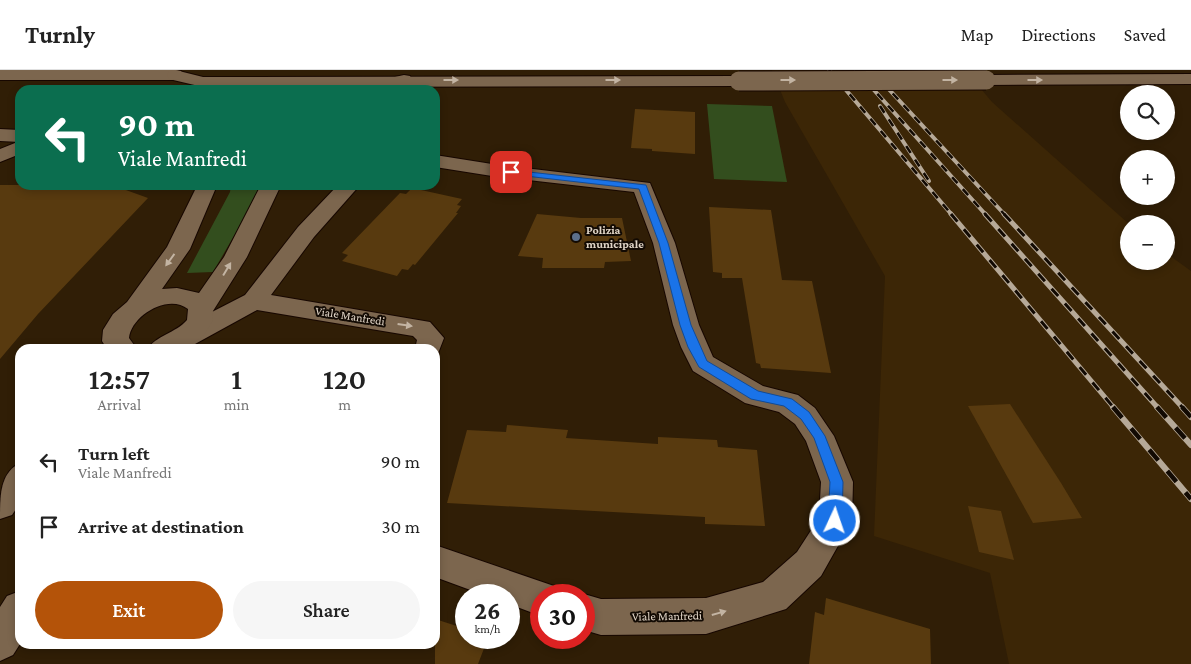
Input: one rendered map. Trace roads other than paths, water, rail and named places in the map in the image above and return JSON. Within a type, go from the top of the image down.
[{"type":"street","points":[[0,75],[214,70]]},
{"type":"street","points":[[182,72],[202,82],[1191,78]]},
{"type":"street","points":[[155,85],[182,72]]},
{"type":"street","points":[[170,85],[182,72]]},
{"type":"street","points":[[382,85],[404,80]]},
{"type":"street","points":[[0,135],[15,136]]},
{"type":"street","points":[[0,156],[15,149]]},
{"type":"street","name":"Viale Manfredi","points":[[440,162],[492,170],[643,187],[664,243],[686,325],[703,364],[755,395],[788,403],[805,416],[819,436],[837,482],[835,521],[809,564],[773,597],[706,616],[601,618],[595,616]]},
{"type":"street","points":[[117,344],[115,333],[119,324],[135,309],[178,249],[205,190]]},
{"type":"street","points":[[182,343],[195,328],[200,318],[201,310],[235,257],[269,190]]},
{"type":"street","points":[[182,343],[254,301],[306,232],[345,190]]},
{"type":"street","points":[[135,309],[151,301],[178,297],[189,299],[197,304],[201,310]]},
{"type":"street","name":"Viale Manfredi","points":[[254,301],[421,328],[431,338],[429,344]]},
{"type":"street","points":[[0,505],[15,484]]},
{"type":"street","points":[[440,563],[530,594]]},
{"type":"street","points":[[0,642],[15,617]]},
{"type":"railway","points":[[829,70],[952,215]]},
{"type":"railway","points":[[856,70],[986,215]]},
{"type":"railway","points":[[871,70],[1005,215]]},
{"type":"railway","points":[[880,106],[929,181]]},
{"type":"railway","points":[[951,214],[1114,408]]},
{"type":"railway","points":[[985,214],[1158,408]]},
{"type":"railway","points":[[1004,214],[1183,408]]},
{"type":"railway","points":[[1113,407],[1191,499]]},
{"type":"railway","points":[[1157,407],[1191,445]]},
{"type":"railway","points":[[1182,407],[1191,417]]},
{"type":"place","name":"Polizia municipale","points":[[576,237]]}]
